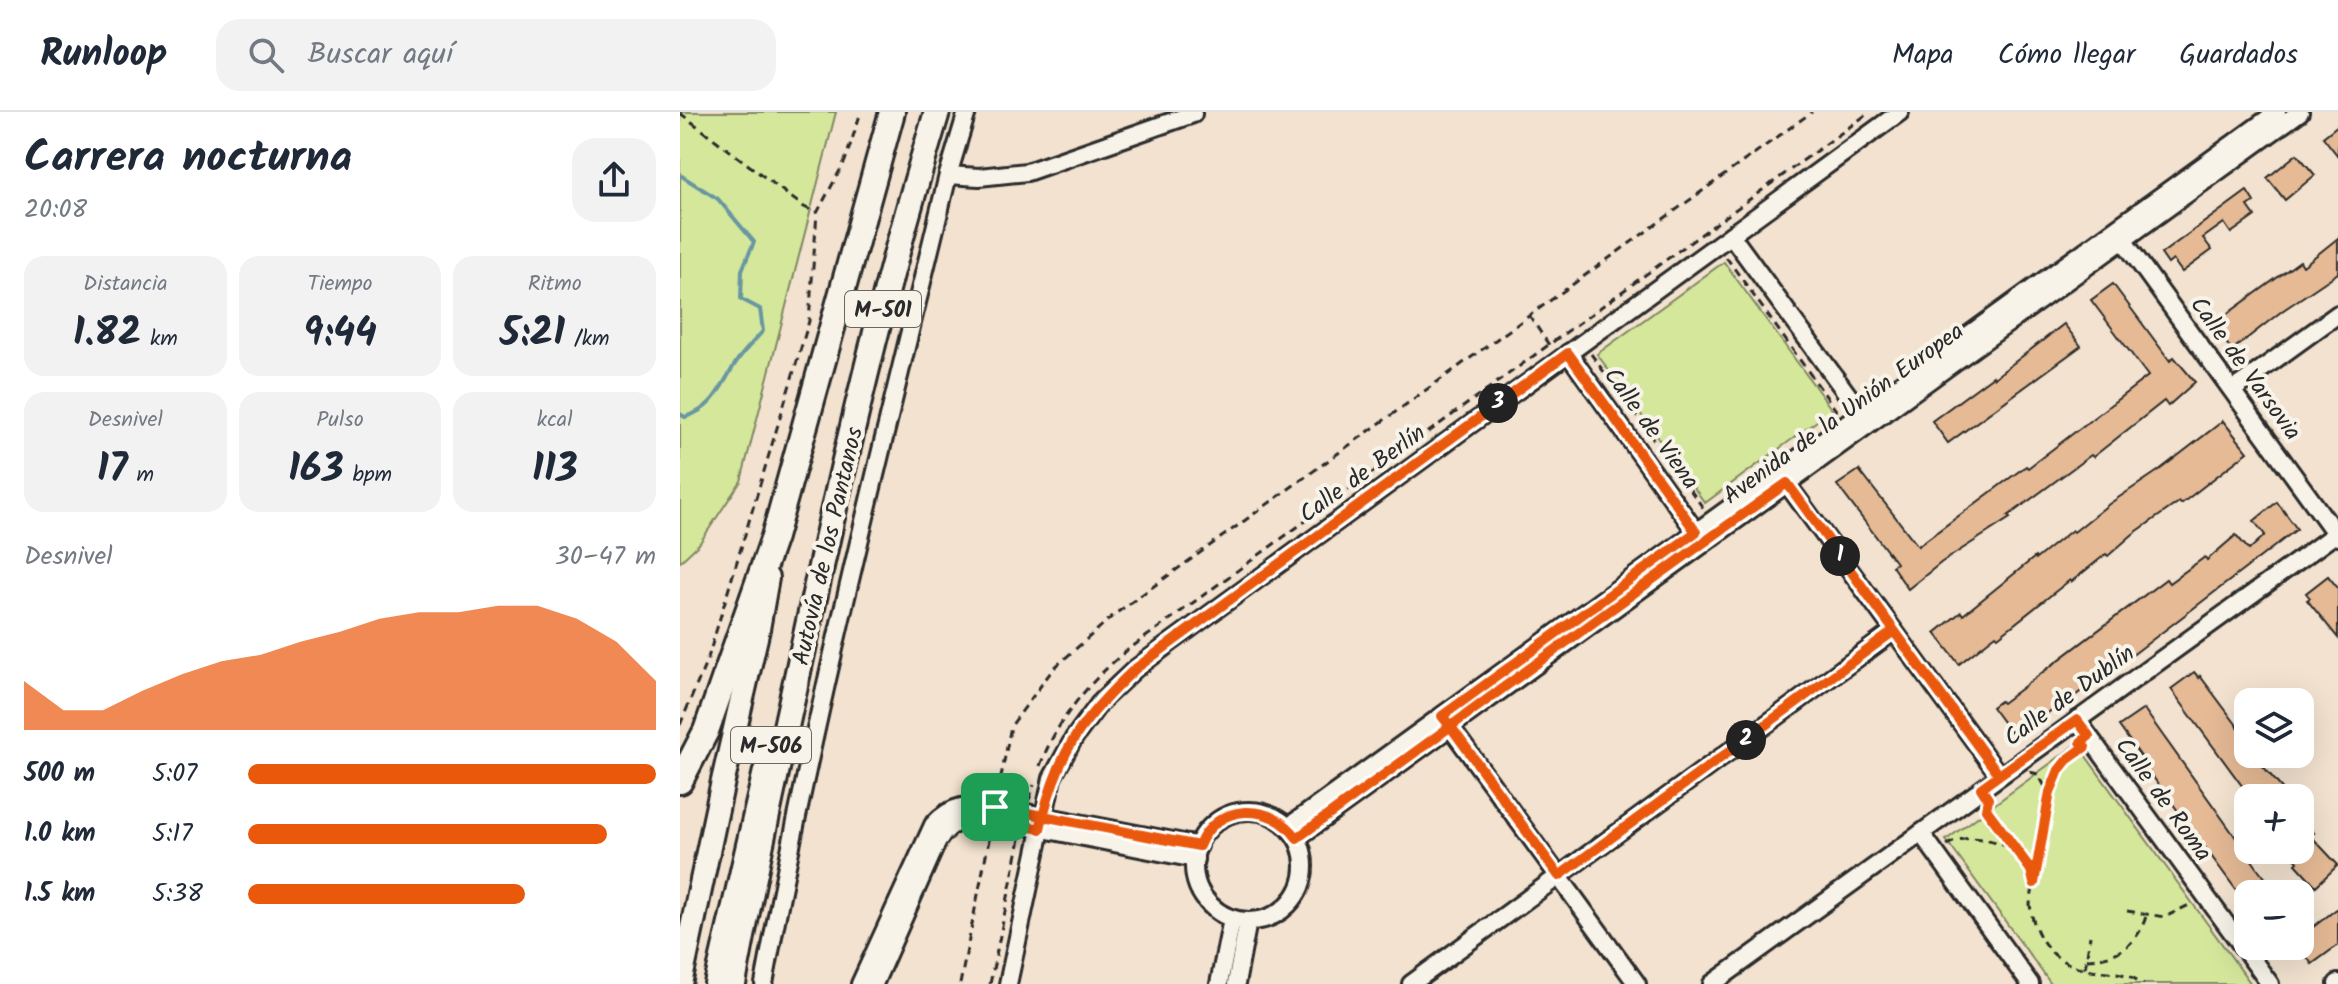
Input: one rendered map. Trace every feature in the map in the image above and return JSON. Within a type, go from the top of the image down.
[{"type":"highway","name":"Autovía de los Pantanos","points":[[680,781],[706,731],[774,537],[892,112]]},
{"type":"highway","name":"Autovía de los Pantanos","points":[[733,984],[834,508],[869,363],[937,112]]},
{"type":"main road","name":"M-506","points":[[716,984],[799,622],[834,508]]},
{"type":"main road","name":"M-506","points":[[680,984],[758,629],[774,537]]},
{"type":"street","points":[[764,984],[850,579],[948,175],[967,112]]},
{"type":"street","name":"Calle de Berlín","points":[[1008,984],[1052,778],[1074,738],[1102,700],[1135,669],[1568,353],[1578,335],[1724,240],[1900,112]]},
{"type":"street","name":"Avenida de la Unión Europea","points":[[1293,833],[2119,234],[2277,112]]},
{"type":"street","name":"Avenida de la Unión Europea","points":[[1446,722],[1696,532],[1783,478],[1861,413],[2300,112]]},
{"type":"street","points":[[948,175],[979,177],[1027,172],[1193,114]]},
{"type":"street","name":"Calle de Varsovia","points":[[2119,234],[2337,534]]},
{"type":"street","points":[[1724,240],[1861,413]]},
{"type":"street","points":[[2233,390],[2338,314]]},
{"type":"street","name":"Calle de Viena","points":[[1568,353],[1696,532]]},
{"type":"street","points":[[1783,478],[1999,775]]},
{"type":"street","name":"Calle de Dublín","points":[[1712,984],[2337,534]]},
{"type":"street","points":[[1411,984],[1894,631]]},
{"type":"street","name":"Calle de Roma","points":[[2077,720],[2270,984]]},
{"type":"street","points":[[1446,722],[1637,984]]},
{"type":"street","points":[[860,984],[933,825],[941,816],[960,805],[1197,853]]},
{"type":"street","points":[[1249,811],[1267,813],[1293,833],[1303,853],[1304,871],[1300,889],[1290,904],[1275,915],[1258,921],[1240,920],[1209,904],[1199,889],[1194,872],[1202,837],[1215,823],[1231,814],[1249,811]]},
{"type":"street","points":[[874,984],[944,832],[962,818],[994,813]]},
{"type":"street","points":[[1921,833],[1939,844],[2030,984]]},
{"type":"street","points":[[775,984],[782,888]]},
{"type":"street","points":[[1219,984],[1240,920]]},
{"type":"street","points":[[1236,984],[1240,920]]},
{"type":"path","points":[[680,725],[708,658],[809,321],[817,213],[845,161],[861,112]]},
{"type":"path","points":[[960,984],[1011,726],[1053,669],[1115,614],[1812,112]]},
{"type":"path","points":[[680,113],[804,207],[817,213]]},
{"type":"path","points":[[1707,230],[1724,240],[1839,413],[1837,417]]},
{"type":"path","points":[[1529,315],[1549,345]]},
{"type":"path","points":[[1578,335],[1707,511]]},
{"type":"path","points":[[2089,736],[2081,742],[2085,747],[2059,770],[2049,802],[2030,904],[2032,919],[2043,942],[2063,960],[2085,968],[2128,974],[2144,984]]},
{"type":"path","points":[[2039,764],[2028,771],[2038,774],[2047,790],[2049,802]]},
{"type":"path","points":[[1977,808],[1988,799],[1986,809],[2031,870],[2034,883]]},
{"type":"path","points":[[1939,844],[1970,838],[1998,841],[2016,849]]},
{"type":"path","points":[[2127,911],[2165,917],[2204,894]]},
{"type":"path","points":[[2087,959],[2100,959],[2123,951],[2138,935],[2146,915]]},
{"type":"path","points":[[2085,968],[2090,936]]},
{"type":"green space","points":[[680,112],[836,112],[741,481],[699,544],[680,562]]},
{"type":"green space","points":[[1724,262],[1832,410],[1705,503],[1597,354]]},
{"type":"green space","points":[[2077,744],[2251,984],[2051,984],[1946,840]]},
{"type":"building","points":[[2338,125],[2338,156],[2323,137]]},
{"type":"building","points":[[2297,154],[2315,175],[2285,200],[2267,178]]},
{"type":"building","points":[[2247,191],[2254,202],[2248,206],[2255,216],[2231,233],[2224,223],[2203,238],[2212,250],[2182,272],[2173,260],[2168,264],[2161,254]]},
{"type":"building","points":[[2338,238],[2338,273],[2232,350],[2212,325],[2300,261],[2303,266]]},
{"type":"building","points":[[2113,284],[2170,361],[2174,357],[2195,382],[2168,406],[2164,401],[2093,457],[2091,455],[2008,516],[2010,518],[1942,562],[1908,589],[1892,566],[1896,563],[1837,485],[1859,470],[1918,546],[2026,466],[2028,468],[2148,376],[2091,300]]},
{"type":"building","points":[[2064,324],[2081,346],[1948,443],[1932,421]]},
{"type":"building","points":[[2223,421],[2248,452],[1959,664],[1935,633]]},
{"type":"building","points":[[2277,502],[2297,529],[2092,686],[2090,684],[2015,738],[1992,707],[2000,701],[2002,703],[2166,579],[2169,583],[2205,557],[2207,560],[2236,535],[2249,550],[2265,535],[2254,521]]},
{"type":"building","points":[[2328,576],[2338,588],[2338,638],[2307,600],[2310,598],[2306,593]]},
{"type":"building","points":[[2194,672],[2200,676],[2234,721],[2234,768],[2265,768],[2278,784],[2241,784],[2171,689]]},
{"type":"building","points":[[2144,709],[2234,835],[2234,864],[2255,864],[2267,880],[2234,880],[2234,887],[2119,726]]},
{"type":"building","points":[[2314,839],[2338,865],[2316,886],[2314,880],[2296,864],[2314,864]]},
{"type":"building","points":[[2338,908],[2338,945],[2312,964],[2309,960],[2314,960],[2314,926]]},
{"type":"waterway","points":[[680,175],[718,199],[754,242],[742,270],[741,299],[760,309],[763,331],[740,357],[710,402],[695,413],[685,417],[680,414]]},
{"type":"route","points":[[995,807],[993,819],[1040,829],[1043,816],[1199,846],[1202,837],[1215,823],[1231,814],[1249,811],[1267,813],[1284,822],[1297,838],[1451,727],[1705,543],[1787,483],[1999,775],[1981,788],[1988,799],[1986,809],[2031,870],[2034,883],[2050,792],[2059,770],[2085,747],[2081,742],[2089,736],[2077,720],[1999,775],[1894,631],[1559,876],[1451,727],[1442,716],[1696,532],[1568,353],[1135,669],[1102,700],[1074,738],[1052,778],[1043,816],[995,807]]}]
